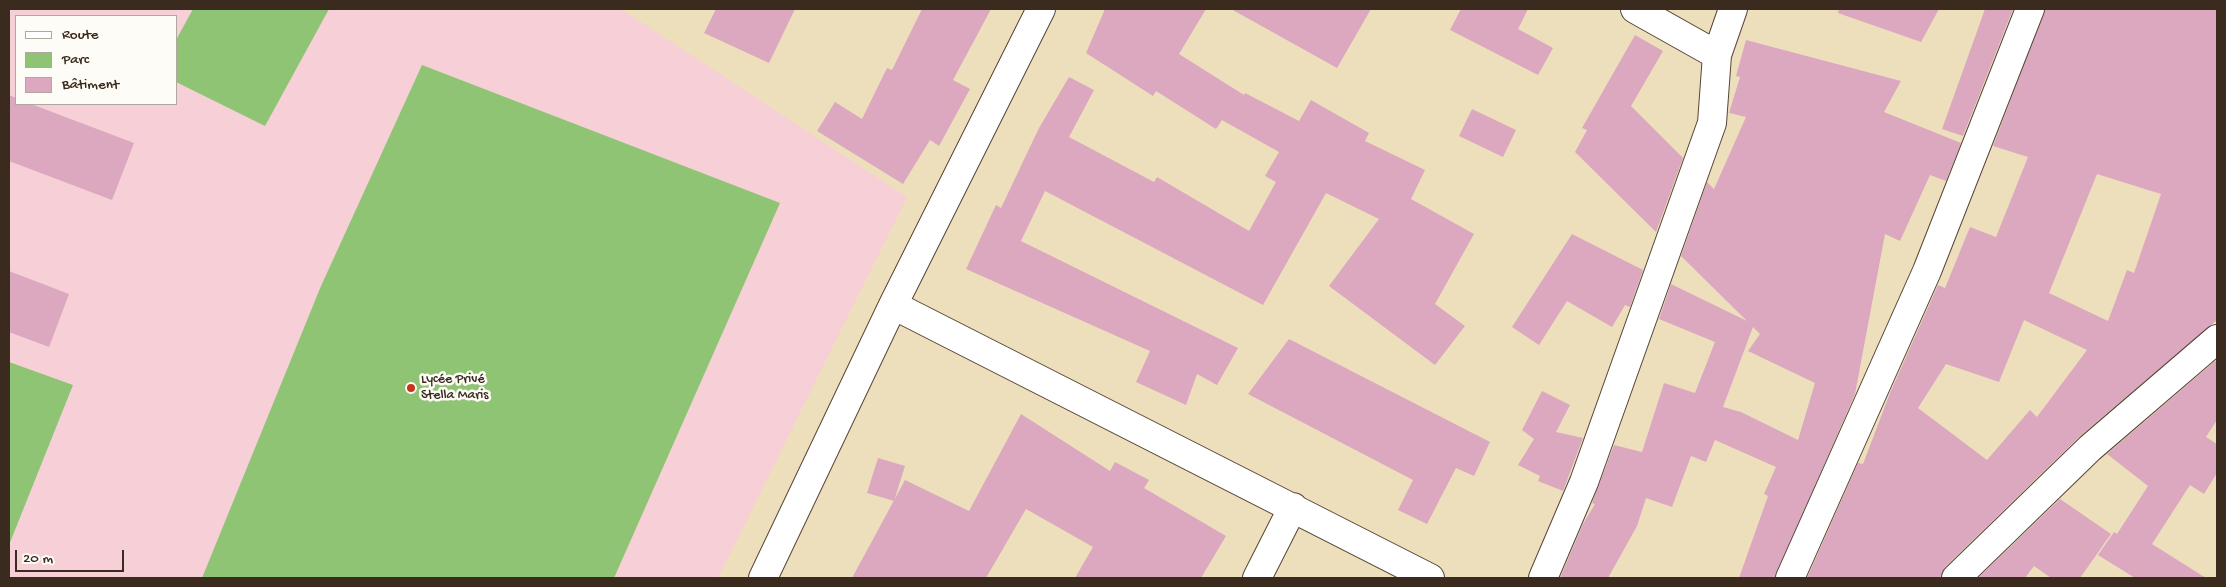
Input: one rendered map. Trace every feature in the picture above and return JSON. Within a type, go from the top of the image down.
[{"type":"street","points":[[763,578],[893,305],[1041,9]]},
{"type":"street","points":[[1635,9],[1717,55]]},
{"type":"street","points":[[1542,578],[1584,482],[1712,124],[1717,55],[1733,9]]},
{"type":"street","points":[[1790,578],[1927,271],[2030,9]]},
{"type":"street","points":[[893,305],[1430,578]]},
{"type":"street","points":[[1956,578],[2090,448],[2217,339]]},
{"type":"street","points":[[1257,578],[1293,507]]},
{"type":"shaded area","name":"Lycée Privé Stella Maris","points":[[9,9],[621,9],[907,197],[718,578],[9,578]]},
{"type":"green space","points":[[193,9],[329,9],[265,126],[178,83],[178,36]]},
{"type":"green space","points":[[422,65],[780,203],[614,578],[202,578],[321,286]]},
{"type":"green space","points":[[9,362],[73,385],[9,545]]},
{"type":"building","points":[[716,9],[795,9],[769,63],[704,33]]},
{"type":"building","points":[[922,9],[991,9],[953,80],[970,89],[939,146],[930,140],[903,184],[817,131],[835,102],[862,119],[887,68],[892,70]]},
{"type":"building","points":[[1105,9],[1206,9],[1179,54],[1244,95],[1245,93],[1299,121],[1311,100],[1369,133],[1365,141],[1425,170],[1411,199],[1474,234],[1435,304],[1465,326],[1435,365],[1329,286],[1379,219],[1326,193],[1263,305],[1045,191],[1021,241],[1238,348],[1217,385],[1197,374],[1186,405],[1136,382],[1150,351],[966,269],[996,205],[1001,208],[1039,128],[1069,77],[1094,90],[1069,137],[1154,182],[1157,177],[1249,231],[1276,182],[1265,176],[1279,152],[1222,120],[1216,129],[1156,91],[1153,96],[1086,53]]},
{"type":"building","points":[[1231,9],[1371,9],[1337,68]]},
{"type":"building","points":[[1461,9],[1528,9],[1518,29],[1553,48],[1538,75],[1450,30]]},
{"type":"building","points":[[1839,9],[1939,9],[1921,42],[1838,13]]},
{"type":"building","points":[[1985,9],[2013,9],[1963,136],[1942,129]]},
{"type":"building","points":[[2045,9],[2217,9],[2217,320],[2080,436],[1945,567],[1941,578],[1807,578],[1858,463],[1863,464],[1890,393],[1938,285],[1945,288],[1970,227],[1996,237],[2028,157],[1993,146]],"holes":[[[2097,174],[2161,194],[2134,273],[2127,270],[2108,321],[2049,293]],[[2024,320],[2087,350],[2037,417],[2030,410],[1987,460],[1918,408],[1946,364],[1999,382]]]},
{"type":"building","points":[[1635,35],[1663,51],[1631,106],[1683,158],[1656,232],[1575,152],[1587,130],[1582,128]]},
{"type":"building","points":[[1746,40],[1901,81],[1884,112],[1961,143],[1946,181],[1930,175],[1900,241],[1885,234],[1855,394],[1775,578],[1739,578],[1768,496],[1764,494],[1776,467],[1715,440],[1706,462],[1691,456],[1672,507],[1646,498],[1637,526],[1608,578],[1560,578],[1583,524],[1595,504],[1592,503],[1614,445],[1642,452],[1664,383],[1695,393],[1715,342],[1659,319],[1671,284],[1747,321],[1681,256],[1707,182],[1714,189],[1746,117],[1729,113],[1740,77],[1736,76]],"holes":[[[1753,327],[1760,334],[1748,351],[1815,383],[1798,440],[1741,412],[1723,407]]]},
{"type":"building","points":[[9,95],[15,98],[15,105],[34,105],[134,143],[112,200],[9,161]]},
{"type":"building","points":[[1472,109],[1516,130],[1503,157],[1459,136]]},
{"type":"building","points":[[1572,234],[1643,270],[1630,307],[1625,305],[1612,327],[1567,301],[1539,345],[1512,327]]},
{"type":"building","points":[[9,271],[69,294],[49,347],[9,332]]},
{"type":"building","points":[[1289,339],[1490,442],[1474,476],[1456,468],[1427,524],[1398,510],[1413,480],[1248,394]]},
{"type":"building","points":[[2215,361],[2217,362],[2217,420],[2206,437],[2217,444],[2217,473],[2204,494],[2190,485],[2152,544],[2206,578],[2135,578],[2098,555],[2114,532],[2117,534],[2148,486],[2107,454]]},
{"type":"building","points":[[1542,391],[1570,405],[1556,432],[1583,438],[1563,491],[1538,481],[1540,476],[1518,465],[1534,439],[1522,430]]},
{"type":"building","points":[[1021,414],[1110,471],[1115,462],[1149,480],[1144,488],[1226,536],[1201,578],[1075,578],[1093,547],[1026,509],[986,578],[852,578],[905,480],[969,511]]},
{"type":"building","points":[[878,458],[905,466],[894,501],[867,493]]},
{"type":"building","points":[[2060,499],[2111,534],[2080,578],[2051,578],[2034,566],[2025,578],[1978,578]]},
{"type":"place","name":"Lycée Privé Stella Maris","points":[[411,388]]}]
